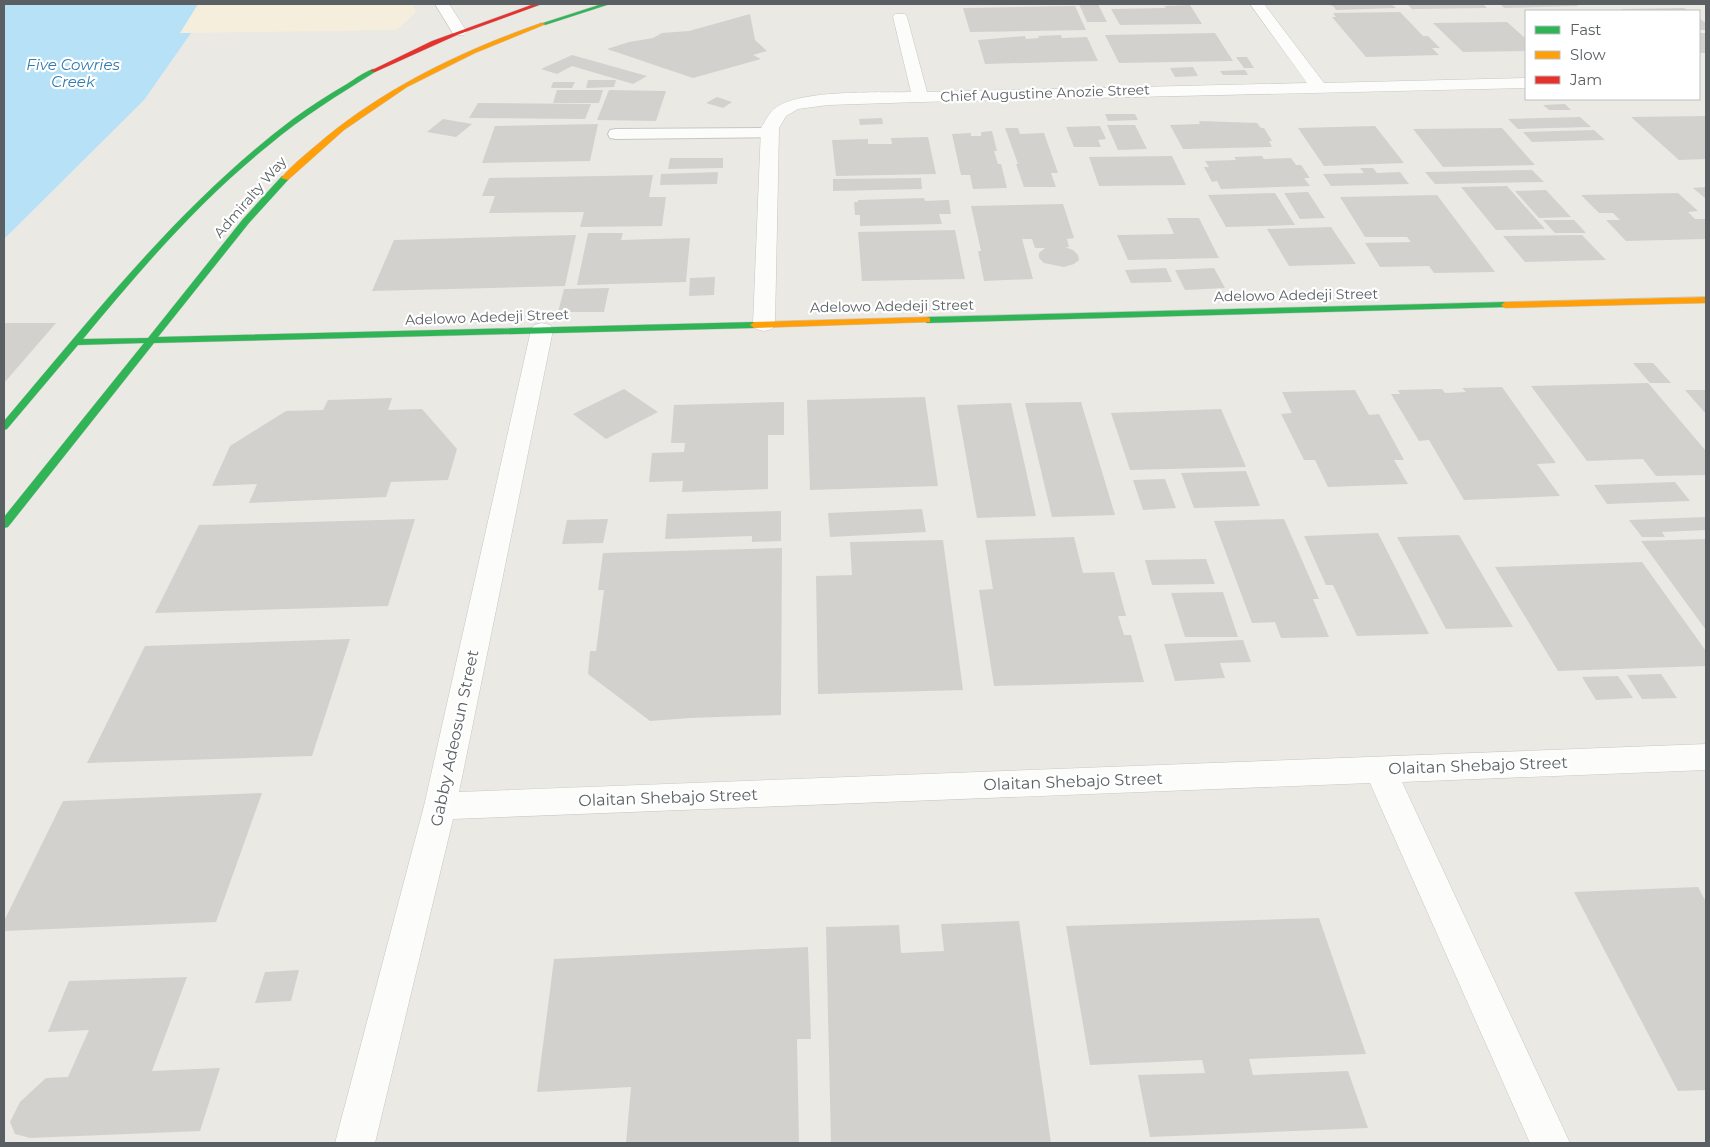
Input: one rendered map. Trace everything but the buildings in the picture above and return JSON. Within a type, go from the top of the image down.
[{"type":"main road","name":"Admiralty Way","points":[[4,427],[152,254],[212,191],[260,146],[301,115],[347,85],[392,60],[503,15],[539,4]]},
{"type":"main road","name":"Admiralty Way","points":[[4,524],[246,221],[287,176],[322,143],[368,108],[413,81],[464,55],[520,31],[607,4]]},
{"type":"main road","name":"Adelowo Adedeji Street","points":[[78,342],[1706,300]]},
{"type":"street","points":[[442,4],[459,32]]},
{"type":"street","points":[[1257,4],[1318,86]]},
{"type":"street","points":[[900,17],[920,97]]},
{"type":"street","name":"Chief Augustine Anozie Street","points":[[764,324],[770,128],[780,113],[794,104],[828,100],[920,97],[1318,86],[1525,83]]},
{"type":"street","name":"Gabby Adeosun Street","points":[[355,1143],[440,806],[542,330]]},
{"type":"street","name":"Olaitan Shebajo Street","points":[[440,806],[1706,757]]},
{"type":"street","points":[[1380,769],[1550,1143]]},
{"type":"lane","points":[[616,134],[770,133]]},
{"type":"shaded area","points":[[198,4],[412,4],[416,12],[397,30],[180,33]]},
{"type":"water","name":"Five Cowries Creek","points":[[4,4],[198,4],[180,33],[191,33],[144,100],[4,239]]},
{"type":"traffic: fast","points":[[543,24],[607,4]]},
{"type":"traffic: fast","points":[[4,427],[129,279],[172,231],[218,186],[266,143],[317,105],[373,71]]},
{"type":"traffic: fast","points":[[4,524],[246,221],[285,178]]},
{"type":"traffic: fast","points":[[927,320],[1505,305]]},
{"type":"traffic: fast","points":[[78,342],[754,325]]},
{"type":"traffic: slow","points":[[285,178],[341,128],[405,86],[472,51],[543,24]]},
{"type":"traffic: slow","points":[[1505,305],[1706,300]]},
{"type":"traffic: slow","points":[[754,325],[927,320]]},
{"type":"traffic: jam","points":[[373,71],[413,51],[454,34],[539,4]]}]
